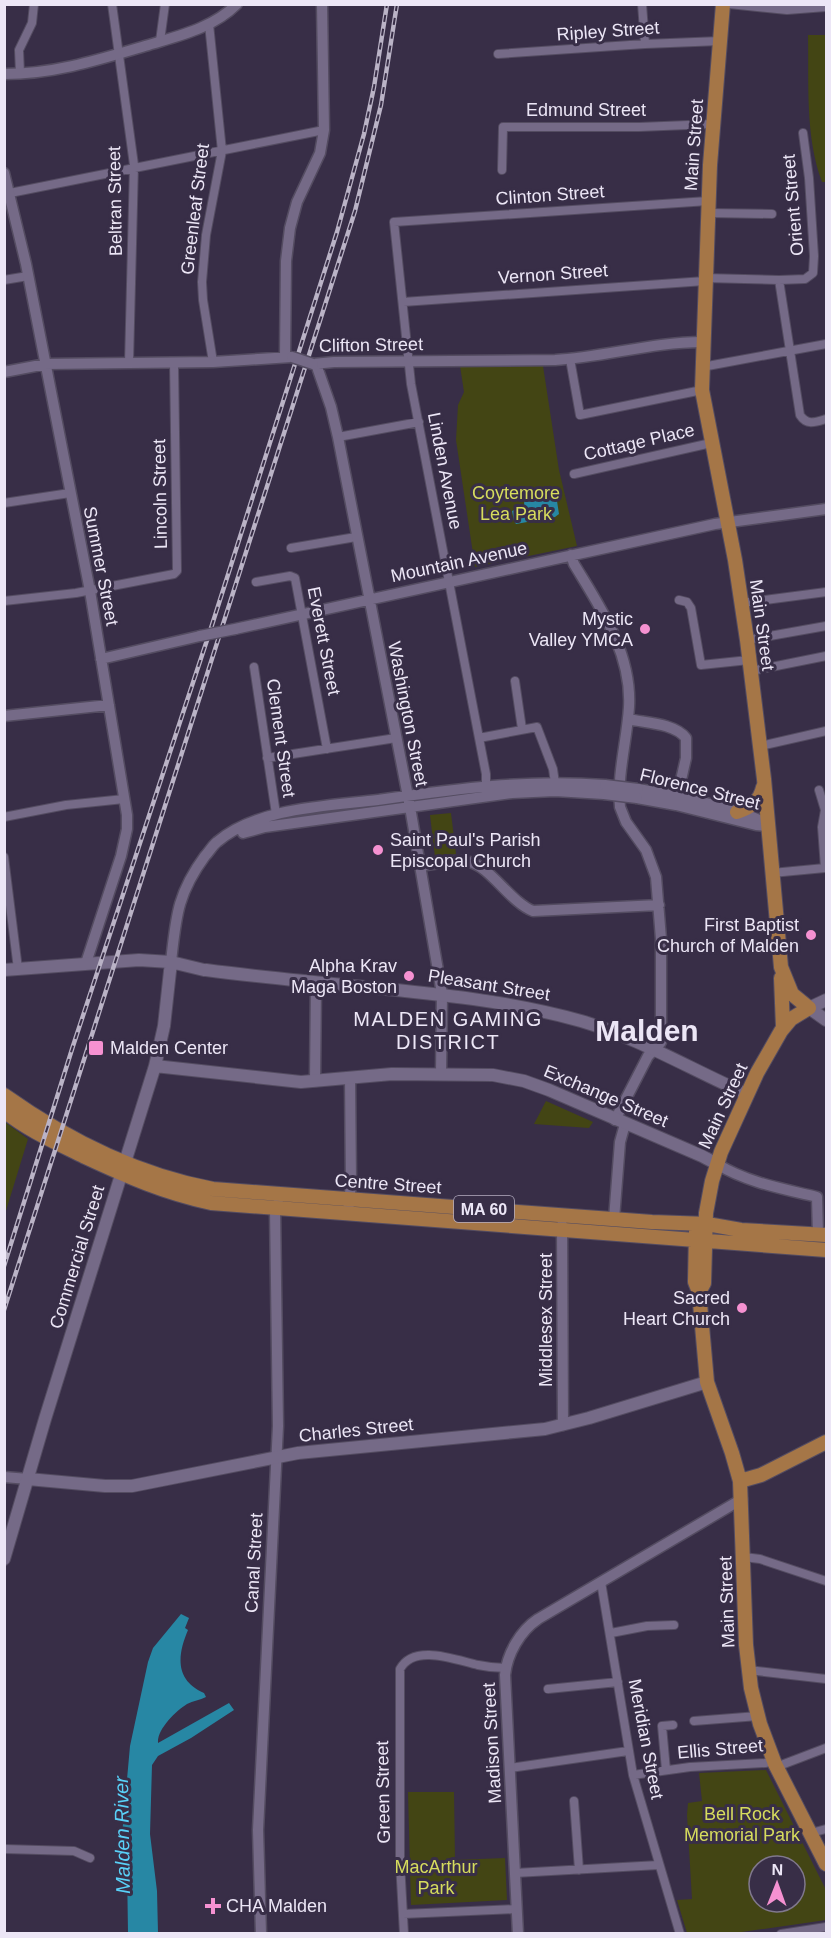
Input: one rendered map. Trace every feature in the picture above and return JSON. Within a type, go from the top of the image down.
[{"type":"main road","name":"Main Street","points":[[723,4],[708,207],[702,390],[742,603],[764,779],[781,967],[792,994],[809,1008],[794,1016],[783,1027],[747,1094],[717,1164],[703,1220],[701,1240],[704,1283],[699,1292],[707,1382],[740,1481],[748,1670],[758,1716],[775,1764],[826,1863]]},
{"type":"main road","points":[[737,812],[753,804],[759,798],[764,779]]},
{"type":"main road","name":"Pleasant Street","points":[[4,970],[139,960],[171,963],[205,970],[442,994],[504,1003],[595,1026],[747,1094]]},
{"type":"main road","name":"Commercial Street","points":[[4,1559],[155,1066],[164,1026],[171,963]]},
{"type":"main road","points":[[781,967],[780,1000],[783,1027]]},
{"type":"main road","points":[[826,1000],[809,1008],[826,1020]]},
{"type":"main road","name":"Exchange Street","points":[[155,1066],[288,1081],[315,1081],[392,1074],[493,1075],[524,1081],[702,1155],[717,1164]]},
{"type":"main road","name":"Centre Street","points":[[4,1095],[163,1191],[193,1199],[275,1209],[349,1206]]},
{"type":"main road","name":"Centre Street","points":[[4,1112],[39,1135],[124,1169],[199,1186],[349,1206],[562,1222],[701,1240],[826,1250]]},
{"type":"main road","name":"Centre Street","points":[[562,1222],[614,1219],[703,1220],[741,1230],[822,1235]]},
{"type":"main road","name":"Charles Street","points":[[28,1479],[105,1486],[132,1486],[276,1457],[526,1431],[563,1425],[707,1382]]},
{"type":"main road","points":[[740,1481],[761,1475],[826,1442]]},
{"type":"street","points":[[20,73],[19,51],[32,23],[34,4]]},
{"type":"street","name":"Beltran Street","points":[[112,4],[134,168],[129,363]]},
{"type":"street","points":[[160,41],[165,4]]},
{"type":"street","points":[[4,74],[71,67],[119,54],[209,24],[237,4]]},
{"type":"street","points":[[289,357],[286,261],[290,228],[298,199],[320,153],[324,130],[322,4]]},
{"type":"street","points":[[642,4],[645,44]]},
{"type":"street","points":[[729,4],[787,10],[826,7]]},
{"type":"street","name":"Greenleaf Street","points":[[209,24],[222,151],[206,235],[202,271],[202,300],[213,362]]},
{"type":"street","name":"Ripley Street","points":[[498,54],[720,41]]},
{"type":"street","name":"Edmund Street","points":[[502,170],[503,127],[639,127],[713,124]]},
{"type":"street","points":[[10,193],[324,130]]},
{"type":"street","name":"Orient Street","points":[[705,279],[806,278],[814,270],[809,178],[802,133]]},
{"type":"street","name":"Summer Street","points":[[4,174],[28,276],[90,591],[127,820],[125,838],[83,963]]},
{"type":"street","name":"Clinton Street","points":[[394,222],[708,207],[772,214]]},
{"type":"street","name":"Linden Avenue","points":[[394,222],[408,361],[479,738],[486,791]]},
{"type":"street","points":[[4,280],[28,276]]},
{"type":"street","name":"Vernon Street","points":[[403,302],[705,279]]},
{"type":"street","points":[[779,280],[801,417],[810,423],[826,419]]},
{"type":"street","name":"Clifton Street","points":[[4,372],[46,364],[213,362],[289,357],[314,364],[570,359],[675,342],[702,342]]},
{"type":"street","points":[[702,367],[826,344]]},
{"type":"street","points":[[570,359],[580,415],[702,390]]},
{"type":"street","name":"Lincoln Street","points":[[90,591],[174,574],[178,570],[174,363]]},
{"type":"street","name":"Washington Street","points":[[314,364],[331,407],[338,437],[421,866],[442,994],[441,1074]]},
{"type":"street","points":[[338,437],[420,422]]},
{"type":"street","name":"Cottage Place","points":[[574,474],[711,443]]},
{"type":"street","points":[[4,503],[70,493]]},
{"type":"street","name":"Mountain Avenue","points":[[101,659],[369,598],[727,522],[826,509]]},
{"type":"street","points":[[291,548],[356,537]]},
{"type":"street","points":[[571,555],[618,644],[629,684],[620,810],[651,859],[656,877],[659,905],[662,1037],[660,1044],[648,1056],[620,1122],[614,1219]]},
{"type":"street","name":"Everett Street","points":[[256,582],[294,577],[327,749]]},
{"type":"street","points":[[4,601],[90,591]]},
{"type":"street","points":[[742,603],[826,592]]},
{"type":"street","points":[[679,600],[687,602],[691,608],[701,665],[750,666],[826,656]]},
{"type":"street","points":[[747,640],[826,626]]},
{"type":"street","name":"Clement Street","points":[[254,667],[276,814]]},
{"type":"street","points":[[514,681],[522,729]]},
{"type":"street","points":[[4,717],[110,705]]},
{"type":"street","points":[[628,719],[677,730],[686,738],[686,758],[676,801]]},
{"type":"street","points":[[479,738],[538,728],[553,769],[555,783]]},
{"type":"street","points":[[760,746],[826,731]]},
{"type":"street","points":[[267,758],[396,738]]},
{"type":"street","name":"Florence Street","points":[[171,963],[175,924],[190,876],[215,844],[232,832],[259,819],[276,814],[555,783],[638,794],[737,812],[755,817],[768,826]]},
{"type":"street","name":"Florence Street","points":[[486,791],[604,789]]},
{"type":"street","points":[[772,873],[825,868],[822,827],[825,813],[819,790]]},
{"type":"street","points":[[4,817],[67,805],[124,799]]},
{"type":"street","name":"Florence Street","points":[[205,857],[250,830],[305,822],[408,801]]},
{"type":"street","name":"Florence Street","points":[[676,801],[756,825],[768,826]]},
{"type":"street","points":[[303,810],[305,822]]},
{"type":"street","points":[[4,857],[18,969]]},
{"type":"street","points":[[421,866],[469,862],[481,868],[525,907],[535,911],[659,905]]},
{"type":"street","points":[[315,1081],[316,983]]},
{"type":"street","points":[[349,1206],[350,1078]]},
{"type":"street","points":[[717,1164],[732,1173],[752,1180],[817,1197],[822,1235]]},
{"type":"street","points":[[275,1209],[283,1196]]},
{"type":"street","name":"Canal Street","points":[[261,1934],[258,1830],[276,1457],[275,1209]]},
{"type":"street","name":"Middlesex Street","points":[[562,1222],[563,1425]]},
{"type":"street","name":"Charles Street","points":[[4,1477],[28,1479]]},
{"type":"street","name":"Madison Street","points":[[518,1934],[506,1668],[519,1638],[529,1625],[742,1499]]},
{"type":"street","points":[[744,1557],[756,1558],[826,1581]]},
{"type":"street","name":"Meridian Street","points":[[601,1582],[633,1775],[680,1934]]},
{"type":"street","points":[[611,1632],[647,1626],[674,1625]]},
{"type":"street","name":"Green Street","points":[[404,1934],[400,1862],[398,1685],[401,1668],[407,1660],[439,1656],[482,1666],[506,1668]]},
{"type":"street","points":[[748,1670],[826,1679]]},
{"type":"street","points":[[548,1689],[618,1682]]},
{"type":"street","points":[[694,1721],[758,1716]]},
{"type":"street","points":[[666,1770],[662,1726],[674,1725]]},
{"type":"street","name":"Ellis Street","points":[[633,1775],[666,1770],[775,1764],[826,1748]]},
{"type":"street","points":[[510,1768],[628,1751]]},
{"type":"street","points":[[574,1801],[579,1870]]},
{"type":"street","points":[[811,1833],[826,1829]]},
{"type":"street","points":[[4,1849],[75,1851],[90,1858]]},
{"type":"street","points":[[515,1873],[659,1865]]},
{"type":"street","points":[[403,1914],[517,1909]]},
{"type":"street","points":[[781,1934],[826,1927]]},
{"type":"green space","points":[[808,35],[826,35],[826,182],[822,182],[810,128]]},
{"type":"green space","name":"Coytemore Lea Park","points":[[460,366],[543,366],[559,470],[577,546],[475,567],[456,440],[458,405],[464,392]]},
{"type":"green space","points":[[451,813],[456,854],[435,857],[430,815]]},
{"type":"green space","points":[[546,1101],[593,1122],[589,1128],[534,1124]]},
{"type":"green space","points":[[5,1122],[28,1139],[5,1214]]},
{"type":"green space","name":"Bell Rock Memorial Park","points":[[766,1770],[826,1890],[826,1920],[735,1933],[687,1933],[677,1900],[692,1899],[688,1803],[702,1801],[699,1773]]},
{"type":"green space","name":"MacArthur Park","points":[[408,1792],[454,1792],[455,1860],[505,1858],[507,1900],[411,1905]]},
{"type":"water","points":[[533,488],[539,491],[543,501],[553,499],[557,501],[559,514],[555,517],[516,524],[512,511],[524,505],[525,493]]},
{"type":"water","name":"Malden River","points":[[181,1614],[189,1618],[185,1628],[188,1630],[181,1658],[183,1674],[206,1697],[187,1704],[173,1716],[164,1726],[158,1743],[229,1703],[234,1710],[158,1756],[152,1765],[150,1834],[157,1891],[158,1933],[128,1933],[127,1867],[122,1835],[130,1746],[153,1648]]},
{"type":"railway","points":[[4,1266],[337,232],[364,134],[387,4]]},
{"type":"railway","points":[[4,1310],[355,211],[381,105],[397,4]]},
{"type":"place","name":"Mystic Valley YMCA","points":[[645,629]]},
{"type":"place","name":"Saint Paul's Parish Episcopal Church","points":[[378,850]]},
{"type":"place","name":"First Baptist Church of Malden","points":[[811,935]]},
{"type":"place","name":"Alpha Krav Maga Boston","points":[[409,976]]},
{"type":"place","name":"Malden Center","points":[[96,1048]]},
{"type":"place","name":"Sacred Heart Church","points":[[742,1308]]},
{"type":"place","name":"CHA Malden","points":[[213,1906]]},
{"type":"district","name":"MALDEN GAMING DISTRICT","points":[[448,1030]]},
{"type":"district","name":"Malden","points":[[647,1030]]}]
